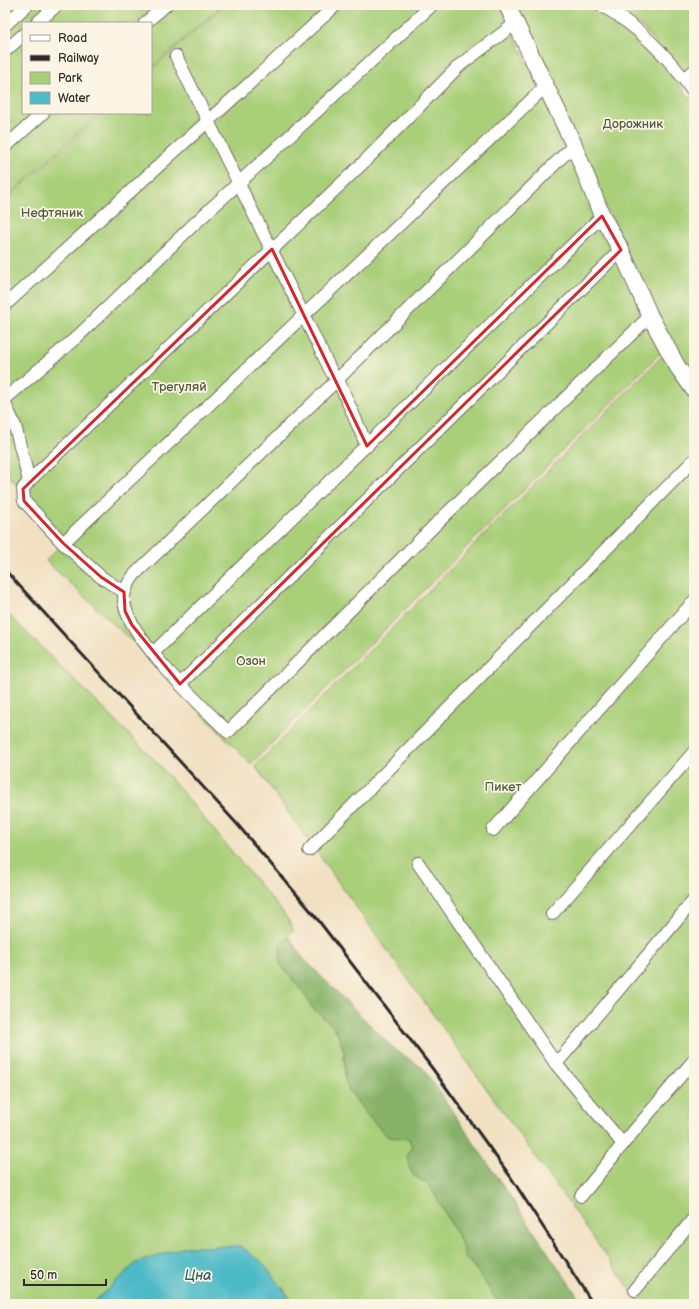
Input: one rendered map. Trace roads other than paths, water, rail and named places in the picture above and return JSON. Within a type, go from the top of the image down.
[{"type":"street","points":[[5,25],[27,5]]},
{"type":"street","points":[[38,22],[57,5]]},
{"type":"street","points":[[146,22],[166,5]]},
{"type":"street","points":[[5,304],[336,5]]},
{"type":"street","points":[[5,399],[78,336],[191,227],[432,5]]},
{"type":"street","points":[[507,5],[574,145],[602,216],[620,250],[650,316],[677,366],[694,390]]},
{"type":"street","points":[[601,5],[639,31],[684,78],[694,93]]},
{"type":"street","points":[[124,592],[101,578],[63,543],[24,500],[23,489],[29,481],[364,162],[460,65],[516,23]]},
{"type":"street","points":[[5,51],[22,36]]},
{"type":"street","points":[[176,56],[238,185],[272,249],[332,373],[337,380],[367,446]]},
{"type":"street","points":[[684,78],[694,71]]},
{"type":"street","points":[[63,543],[305,316],[546,86]]},
{"type":"street","points":[[5,147],[42,114]]},
{"type":"street","points":[[574,145],[337,380],[135,574],[127,584],[124,592],[125,611],[132,625],[153,653],[180,684],[228,732],[434,526],[650,316]]},
{"type":"street","points":[[153,653],[602,216]]},
{"type":"street","points":[[180,684],[620,250]]},
{"type":"street","points":[[5,404],[15,426],[29,481]]},
{"type":"street","points":[[309,850],[694,460]]},
{"type":"street","points":[[493,830],[694,601]]},
{"type":"street","points":[[552,914],[694,752]]},
{"type":"street","points":[[418,863],[556,1064],[622,1144]]},
{"type":"street","points":[[556,1064],[694,900]]},
{"type":"street","points":[[580,1196],[622,1144],[694,1060]]},
{"type":"street","points":[[635,1290],[694,1218]]},
{"type":"water","name":"Цна","points":[[240,1246],[262,1262],[294,1304],[92,1304],[136,1263],[184,1247]]},
{"type":"railway","points":[[5,570],[237,824],[315,916],[432,1068],[510,1176],[593,1304]]},
{"type":"park label","name":"Дорожник","points":[[633,123]]},
{"type":"park label","name":"Нефтяник","points":[[52,212]]},
{"type":"park label","name":"Трегуляй","points":[[179,386]]},
{"type":"park label","name":"Озон","points":[[251,660]]},
{"type":"park label","name":"Пикет","points":[[503,786]]}]
